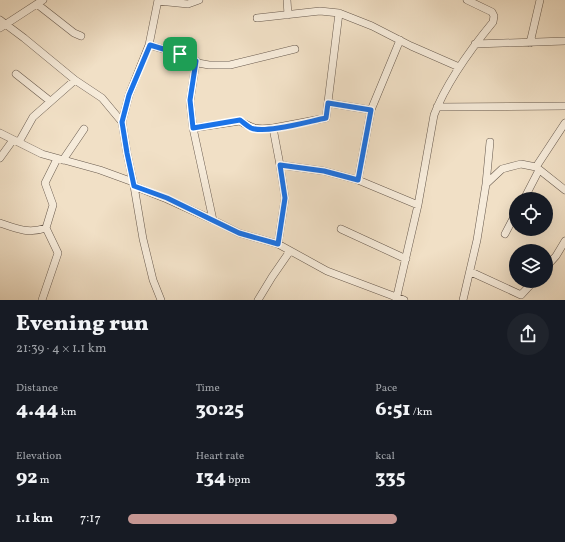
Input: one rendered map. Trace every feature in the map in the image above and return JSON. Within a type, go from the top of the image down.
[{"type":"street","points":[[161,300],[153,280],[143,239],[122,122],[129,95],[150,45],[158,0],[188,4],[199,0]]},
{"type":"street","points":[[287,0],[288,15]]},
{"type":"street","points":[[0,133],[42,154],[100,170],[134,184],[167,198],[239,233],[278,244],[327,271],[399,299],[418,205],[432,124],[437,107],[459,67],[492,22],[494,16],[492,12],[467,0]]},
{"type":"street","points":[[530,43],[540,0]]},
{"type":"street","points":[[81,36],[74,33],[40,2],[2,24],[24,38],[75,80],[102,98],[122,122]]},
{"type":"street","points":[[257,18],[320,11],[339,13],[372,26],[459,67]]},
{"type":"street","points":[[193,128],[240,120],[252,128],[262,130],[326,118],[339,13]]},
{"type":"street","points":[[358,180],[371,110],[400,40]]},
{"type":"street","points":[[475,44],[565,41]]},
{"type":"street","points":[[150,45],[209,64],[230,64],[295,49]]},
{"type":"street","points":[[196,61],[190,100],[193,128],[213,220]]},
{"type":"street","points":[[16,74],[50,101]]},
{"type":"street","points":[[0,158],[16,141],[33,117],[75,80]]},
{"type":"street","points":[[328,103],[371,110]]},
{"type":"street","points":[[437,107],[565,106]]},
{"type":"street","points":[[527,192],[538,168],[565,123]]},
{"type":"street","points":[[273,128],[285,198],[278,244]]},
{"type":"street","points":[[42,300],[58,254],[46,228],[53,205],[45,183],[60,159],[84,129]]},
{"type":"street","points":[[463,300],[471,272],[477,240],[486,184],[490,142]]},
{"type":"street","points":[[486,184],[502,169],[521,164],[538,168],[565,190]]},
{"type":"street","points":[[280,165],[324,171],[358,180],[418,205]]},
{"type":"street","points":[[0,223],[16,229],[35,232],[46,228]]},
{"type":"street","points":[[505,234],[509,226]]},
{"type":"street","points":[[341,229],[406,259]]},
{"type":"street","points":[[553,259],[565,241]]},
{"type":"street","points":[[258,300],[290,250]]},
{"type":"street","points":[[471,272],[521,296],[528,288]]},
{"type":"route","points":[[150,45],[180,54],[196,61],[190,100],[193,128],[240,120],[252,128],[262,130],[273,128],[326,118],[328,103],[371,110],[358,180],[324,171],[280,165],[285,198],[278,244],[239,233],[167,198],[134,186],[122,122],[129,95],[150,45]]}]
